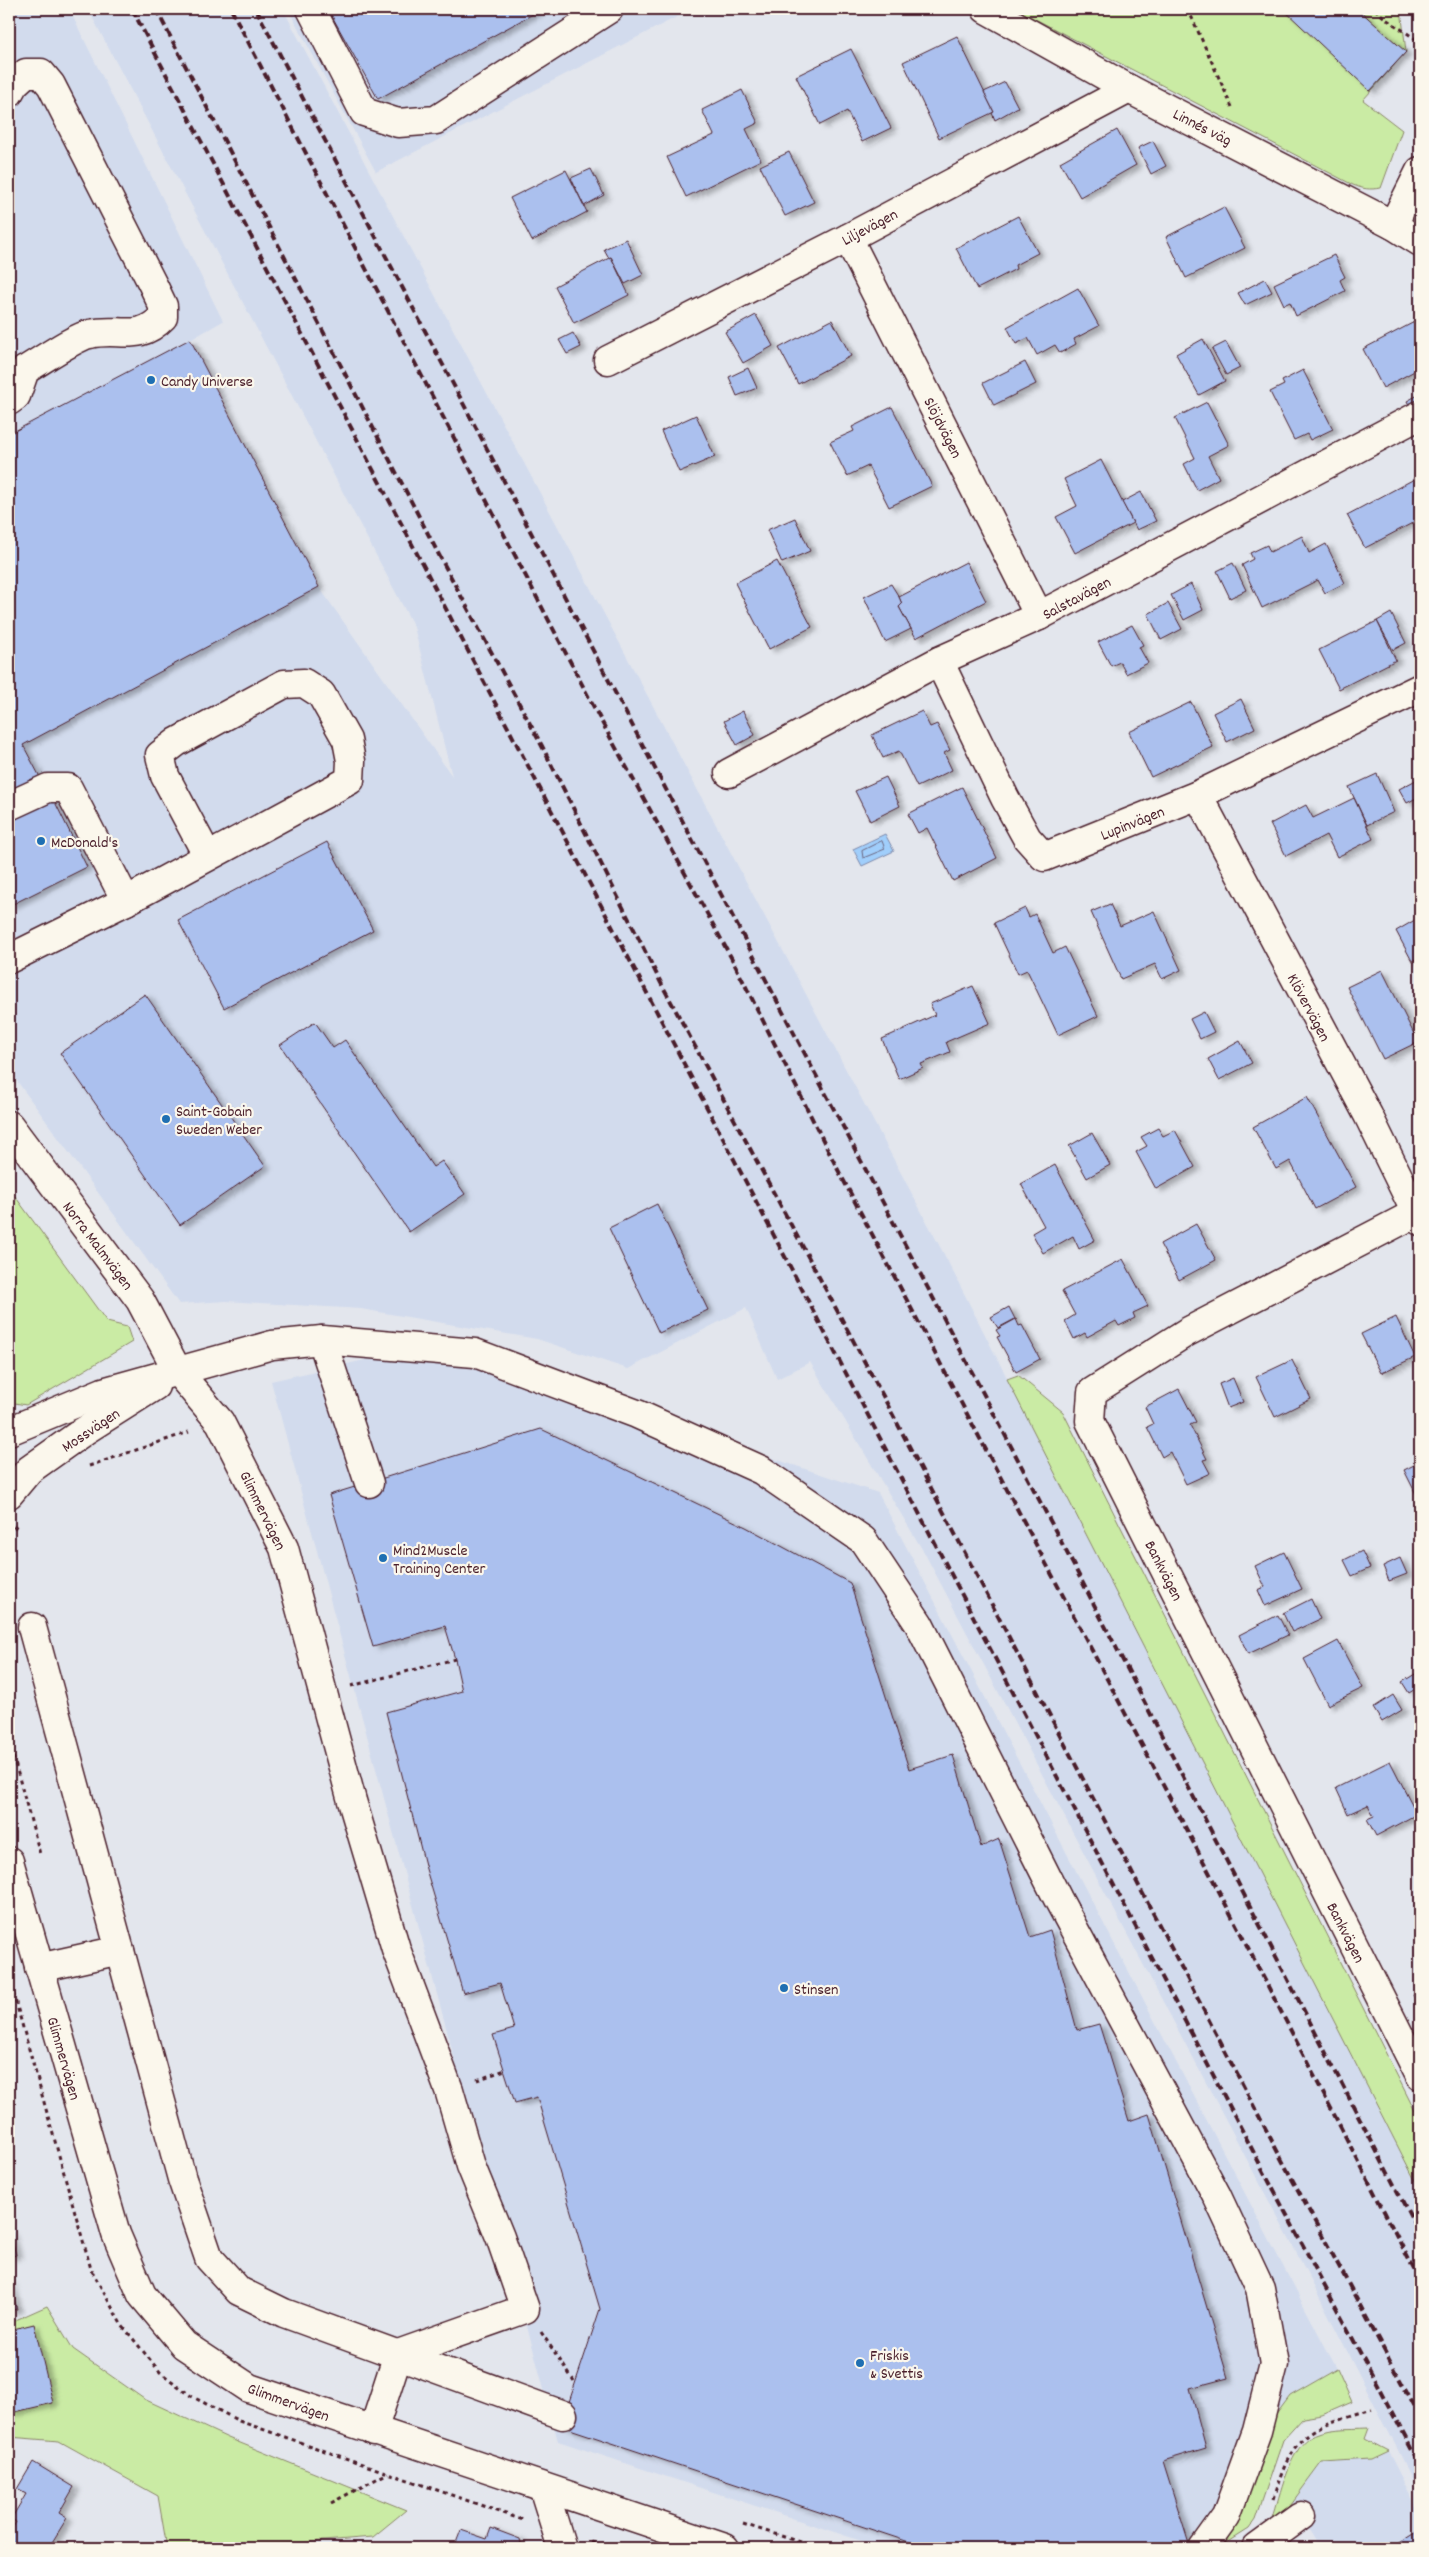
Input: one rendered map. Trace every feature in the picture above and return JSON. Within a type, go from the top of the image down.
[{"type":"street","points":[[311,9],[364,112],[398,123],[436,120],[609,9]]},
{"type":"street","name":"Linnés väg","points":[[986,9],[1129,89],[1393,225],[1420,242]]},
{"type":"street","points":[[9,93],[14,84],[26,73],[41,73],[51,85],[153,285],[162,306],[163,317],[155,326],[143,332],[88,334],[25,370],[16,396],[9,401]]},
{"type":"street","name":"Liljevägen","points":[[608,360],[848,238],[1129,89]]},
{"type":"street","points":[[1393,225],[1420,171]]},
{"type":"street","name":"Slöjdvägen","points":[[848,238],[1039,616]]},
{"type":"street","name":"Salstavägen","points":[[729,773],[939,661],[1039,616],[1420,415]]},
{"type":"street","name":"Lupinvägen","points":[[939,661],[1005,798],[1027,838],[1044,857],[1198,795],[1420,688]]},
{"type":"street","points":[[9,959],[126,901],[207,855],[350,780],[351,760],[347,740],[321,694],[304,683],[284,684],[177,742],[160,755],[165,776],[207,855]]},
{"type":"street","points":[[9,806],[48,788],[68,788],[126,901]]},
{"type":"street","name":"Klövervägen","points":[[1198,795],[1368,1115],[1418,1216]]},
{"type":"street","name":"Norra Malmvägen","points":[[9,1125],[140,1300],[178,1372]]},
{"type":"street","name":"Bankvägen","points":[[1418,1216],[1187,1332],[1092,1392],[1090,1421],[1420,2076]]},
{"type":"street","points":[[322,1340],[369,1483]]},
{"type":"street","name":"Mossvägen","points":[[9,1431],[103,1392],[272,1345],[322,1340],[475,1353],[554,1381],[637,1414],[761,1470],[863,1540],[919,1624],[1058,1899],[1216,2194],[1260,2288],[1274,2364],[1257,2431],[1226,2516],[1203,2548]]},
{"type":"street","name":"Mossvägen","points":[[9,1494],[29,1470],[84,1431],[178,1372]]},
{"type":"street","name":"Glimmervägen","points":[[178,1372],[220,1422],[284,1548],[352,1802],[396,1949],[449,2090],[471,2166],[500,2237],[526,2309]]},
{"type":"street","points":[[32,1628],[182,2179],[209,2258],[239,2290],[284,2313],[563,2415]]},
{"type":"street","name":"Glimmervägen","points":[[9,1861],[116,2234],[142,2295],[184,2345],[248,2388],[725,2548]]},
{"type":"street","points":[[39,1968],[120,1950]]},
{"type":"street","points":[[398,2354],[526,2309]]},
{"type":"street","points":[[373,2431],[398,2354]]},
{"type":"street","points":[[543,2487],[559,2539]]},
{"type":"street","points":[[1257,2548],[1300,2516]]},
{"type":"path","points":[[1188,9],[1251,151]]},
{"type":"path","points":[[1376,9],[1386,19],[1420,42]]},
{"type":"path","points":[[85,1467],[220,1422]]},
{"type":"path","points":[[9,1534],[21,1519]]},
{"type":"path","points":[[324,1694],[455,1659]]},
{"type":"path","points":[[9,1977],[92,2269],[105,2298],[136,2346],[160,2372],[191,2396],[239,2421],[388,2473],[559,2539]]},
{"type":"path","points":[[526,2309],[574,2381]]},
{"type":"path","points":[[1270,2507],[1283,2467],[1298,2442],[1314,2429],[1372,2409]]},
{"type":"path","points":[[331,2503],[388,2473]]},
{"type":"shaded area","points":[[9,9],[69,9],[223,321],[190,340],[319,587],[452,776],[414,627],[88,9],[283,9],[946,1258],[1420,2190],[1420,2493],[1304,2267],[925,1554],[810,1362],[777,1379],[746,1308],[628,1369],[537,1339],[361,1309],[226,1301],[179,1304],[9,1070]]},
{"type":"shaded area","points":[[288,9],[692,9],[376,172]]},
{"type":"shaded area","name":"Stinsen","points":[[396,1353],[474,1360],[878,1493],[1337,2369],[1290,2396],[1191,2548],[883,2548],[558,2441],[271,1381]]},
{"type":"shaded area","points":[[1388,2451],[1420,2514],[1420,2548],[1310,2548],[1317,2543],[1292,2502],[1322,2462],[1371,2459]]},
{"type":"green space","points":[[1016,9],[1401,9],[1406,52],[1363,100],[1402,130],[1381,188],[1366,189],[1353,185]]},
{"type":"green space","points":[[9,1188],[107,1322],[127,1327],[132,1342],[26,1405],[9,1402]]},
{"type":"green space","points":[[1018,1375],[1063,1412],[1420,2121],[1420,2190],[1007,1379]]},
{"type":"green space","points":[[47,2306],[73,2349],[144,2399],[228,2438],[406,2510],[373,2537],[236,2548],[167,2548],[158,2496],[59,2441],[9,2437],[9,2323]]},
{"type":"green space","points":[[1337,2369],[1352,2402],[1322,2415],[1303,2418],[1283,2440],[1256,2519],[1249,2529],[1219,2548],[1266,2428],[1290,2396]]},
{"type":"green space","points":[[1369,2428],[1365,2439],[1388,2451],[1371,2459],[1322,2462],[1285,2512],[1273,2518],[1286,2475],[1296,2453],[1309,2438],[1315,2434],[1338,2429]]},
{"type":"water","points":[[885,834],[894,851],[862,866],[853,849]]},
{"type":"building","points":[[328,9],[542,9],[378,99]]},
{"type":"building","points":[[1283,9],[1358,9],[1406,52],[1370,91]]},
{"type":"building","points":[[957,36],[994,112],[939,138],[903,62]]},
{"type":"building","points":[[851,49],[891,128],[862,142],[847,111],[820,125],[796,76]]},
{"type":"building","points":[[1005,82],[1018,107],[995,120],[992,113],[994,112],[984,92]]},
{"type":"building","points":[[742,90],[758,123],[746,129],[761,160],[686,197],[667,157],[714,135],[702,110]]},
{"type":"building","points":[[1117,130],[1136,165],[1080,197],[1060,162]]},
{"type":"building","points":[[1153,141],[1166,166],[1151,174],[1138,148]]},
{"type":"building","points":[[789,152],[814,202],[785,216],[760,166]]},
{"type":"building","points":[[591,169],[604,195],[584,206],[571,178]]},
{"type":"building","points":[[566,170],[587,212],[532,241],[510,198]]},
{"type":"building","points":[[1224,207],[1245,248],[1186,278],[1166,237]]},
{"type":"building","points":[[1018,216],[1038,253],[1015,265],[1016,269],[977,289],[956,248]]},
{"type":"building","points":[[626,239],[643,275],[625,284],[611,257],[609,258],[604,249]]},
{"type":"building","points":[[1334,255],[1345,277],[1340,280],[1345,291],[1296,316],[1290,302],[1284,305],[1274,284]]},
{"type":"building","points":[[611,257],[629,295],[574,323],[555,286]]},
{"type":"building","points":[[1265,279],[1272,292],[1245,305],[1238,293]]},
{"type":"building","points":[[1078,288],[1099,326],[1074,339],[1076,344],[1060,353],[1055,345],[1037,355],[1028,338],[1016,344],[1007,327]]},
{"type":"building","points":[[756,315],[773,346],[743,363],[725,332]]},
{"type":"building","points":[[1420,319],[1420,368],[1383,388],[1363,349]]},
{"type":"building","points":[[832,320],[851,356],[798,384],[779,348]]},
{"type":"building","points":[[573,333],[581,347],[567,354],[559,340]]},
{"type":"building","points":[[190,339],[319,587],[23,745],[40,777],[9,794],[9,434]]},
{"type":"building","points":[[1203,339],[1225,381],[1199,395],[1176,354]]},
{"type":"building","points":[[1226,342],[1240,368],[1226,375],[1212,349]]},
{"type":"building","points":[[1025,362],[1036,384],[994,405],[983,383]]},
{"type":"building","points":[[748,368],[757,388],[737,396],[729,377]]},
{"type":"building","points":[[1303,370],[1333,429],[1310,440],[1307,434],[1294,440],[1270,392],[1284,385],[1282,381]]},
{"type":"building","points":[[1420,394],[1420,411],[1414,415],[1407,401]]},
{"type":"building","points":[[1207,402],[1229,445],[1208,456],[1219,478],[1197,490],[1184,464],[1195,458],[1175,418]]},
{"type":"building","points":[[892,407],[932,486],[889,507],[868,466],[847,476],[830,442],[854,431],[852,427]]},
{"type":"building","points":[[696,415],[715,457],[679,472],[661,431]]},
{"type":"building","points":[[1101,460],[1133,523],[1075,553],[1056,517],[1077,506],[1064,479]]},
{"type":"building","points":[[1418,477],[1420,482],[1420,519],[1365,548],[1347,515]]},
{"type":"building","points":[[1141,492],[1156,521],[1137,530],[1122,502]]},
{"type":"building","points":[[795,518],[810,551],[782,563],[767,530]]},
{"type":"building","points":[[1302,536],[1309,553],[1326,544],[1345,583],[1325,593],[1318,580],[1262,608],[1242,565],[1253,559],[1250,553],[1267,545],[1270,552]]},
{"type":"building","points":[[777,561],[812,627],[769,649],[735,583]]},
{"type":"building","points":[[966,562],[986,601],[916,638],[899,607],[902,604],[899,597]]},
{"type":"building","points":[[1233,563],[1246,590],[1230,598],[1217,571]]},
{"type":"building","points":[[891,584],[902,604],[899,607],[911,629],[885,642],[864,597]]},
{"type":"building","points":[[1191,584],[1203,610],[1184,620],[1171,595]]},
{"type":"building","points":[[1168,603],[1182,629],[1161,640],[1148,614]]},
{"type":"building","points":[[1391,613],[1406,643],[1393,650],[1377,621]]},
{"type":"building","points":[[1377,621],[1396,660],[1339,689],[1319,650]]},
{"type":"building","points":[[1132,625],[1143,645],[1139,647],[1148,663],[1126,674],[1120,662],[1111,666],[1098,642]]},
{"type":"building","points":[[1241,699],[1255,728],[1227,742],[1213,713]]},
{"type":"building","points":[[1191,702],[1213,747],[1151,777],[1129,732]]},
{"type":"building","points":[[743,711],[755,735],[737,745],[724,721]]},
{"type":"building","points":[[922,711],[930,727],[937,724],[950,750],[944,753],[952,770],[917,787],[899,751],[883,758],[872,735]]},
{"type":"building","points":[[1377,774],[1394,812],[1367,825],[1349,787]]},
{"type":"building","points":[[886,777],[900,806],[870,821],[855,791]]},
{"type":"building","points":[[1416,780],[1420,787],[1420,796],[1407,803],[1399,789]]},
{"type":"building","points":[[962,787],[997,858],[953,881],[927,828],[918,833],[908,814]]},
{"type":"building","name":"McDonald's","points":[[51,794],[87,867],[9,906],[9,815]]},
{"type":"building","points":[[1354,798],[1373,839],[1337,857],[1326,835],[1286,856],[1270,824],[1306,805],[1313,818]]},
{"type":"building","points":[[327,842],[373,930],[224,1008],[178,920]]},
{"type":"building","points":[[1110,904],[1120,926],[1154,911],[1181,970],[1162,979],[1155,964],[1121,979],[1091,912]]},
{"type":"building","points":[[1025,908],[1029,917],[1035,914],[1053,953],[1065,947],[1098,1016],[1058,1035],[1027,970],[1018,974],[994,923]]},
{"type":"building","points":[[1420,917],[1420,957],[1412,961],[1396,931]]},
{"type":"building","points":[[1382,970],[1418,1042],[1383,1059],[1347,987]]},
{"type":"building","points":[[973,986],[990,1023],[946,1042],[950,1052],[921,1064],[923,1068],[899,1079],[882,1039],[935,1015],[930,1004]]},
{"type":"building","points":[[145,994],[265,1166],[180,1225],[60,1053]]},
{"type":"building","points":[[1204,1012],[1214,1032],[1200,1039],[1190,1019]]},
{"type":"building","points":[[315,1022],[333,1048],[345,1040],[433,1167],[442,1161],[465,1194],[409,1232],[280,1045]]},
{"type":"building","points":[[1240,1041],[1252,1063],[1219,1080],[1208,1059]]},
{"type":"building","points":[[1307,1097],[1356,1187],[1315,1209],[1290,1161],[1276,1169],[1253,1127]]},
{"type":"building","points":[[1158,1128],[1163,1136],[1175,1130],[1195,1167],[1156,1189],[1136,1152],[1147,1146],[1141,1137]]},
{"type":"building","points":[[1092,1133],[1110,1165],[1087,1178],[1069,1146]]},
{"type":"building","points":[[1055,1165],[1095,1240],[1079,1249],[1073,1236],[1043,1253],[1032,1233],[1044,1226],[1021,1184]]},
{"type":"building","points":[[657,1204],[708,1310],[659,1333],[609,1228]]},
{"type":"building","points":[[1196,1224],[1216,1260],[1179,1280],[1160,1244]]},
{"type":"building","points":[[1123,1259],[1148,1306],[1133,1313],[1135,1318],[1119,1326],[1116,1321],[1087,1337],[1085,1333],[1074,1339],[1065,1321],[1075,1315],[1062,1291]]},
{"type":"building","points":[[1009,1307],[1015,1319],[998,1328],[991,1317]]},
{"type":"building","points":[[1396,1317],[1415,1357],[1381,1373],[1361,1334]]},
{"type":"building","points":[[1016,1319],[1019,1326],[1022,1325],[1040,1359],[1016,1372],[997,1337],[1000,1336],[996,1330]]},
{"type":"building","points":[[1292,1360],[1311,1399],[1275,1417],[1256,1377]]},
{"type":"building","points":[[1233,1378],[1243,1402],[1228,1408],[1219,1384]]},
{"type":"building","points":[[1179,1389],[1196,1422],[1190,1425],[1207,1459],[1203,1460],[1210,1473],[1186,1484],[1170,1452],[1162,1457],[1147,1427],[1153,1424],[1145,1407]]},
{"type":"building","name":"Stinsen","points":[[541,1429],[746,1527],[850,1583],[909,1769],[953,1755],[981,1847],[999,1839],[1030,1937],[1050,1930],[1077,2030],[1099,2024],[1129,2121],[1149,2114],[1228,2378],[1190,2388],[1206,2448],[1163,2461],[1189,2544],[1179,2548],[927,2548],[561,2426],[600,2309],[537,2097],[515,2103],[493,2035],[514,2029],[500,1983],[463,1993],[426,1869],[386,1712],[462,1691],[455,1659],[445,1626],[373,1647],[329,1495]]},
{"type":"building","points":[[1420,1462],[1420,1491],[1416,1494],[1404,1470]]},
{"type":"building","points":[[1362,1551],[1370,1568],[1352,1576],[1344,1560]]},
{"type":"building","points":[[1284,1552],[1302,1589],[1265,1606],[1258,1590],[1265,1587],[1255,1566]]},
{"type":"building","points":[[1400,1558],[1407,1574],[1389,1581],[1383,1566]]},
{"type":"building","points":[[1311,1599],[1320,1619],[1292,1632],[1283,1613]]},
{"type":"building","points":[[1278,1615],[1288,1635],[1248,1654],[1239,1635]]},
{"type":"building","points":[[1338,1641],[1363,1688],[1328,1705],[1304,1659]]},
{"type":"building","points":[[1420,1671],[1420,1686],[1409,1693],[1402,1682]]},
{"type":"building","points":[[1393,1695],[1402,1710],[1382,1722],[1373,1708]]},
{"type":"building","points":[[1390,1761],[1417,1814],[1376,1836],[1367,1819],[1374,1816],[1368,1805],[1348,1814],[1336,1788]]},
{"type":"building","points":[[1420,1991],[1420,2008],[1413,1995]]},
{"type":"building","points":[[9,2229],[16,2255],[9,2257]]},
{"type":"building","points":[[9,2280],[17,2309],[9,2311]]},
{"type":"building","points":[[34,2324],[53,2403],[11,2413],[9,2404],[9,2330]]},
{"type":"building","points":[[33,2462],[74,2487],[59,2513],[67,2518],[51,2544],[59,2548],[9,2548],[9,2534],[16,2522],[11,2519],[26,2494],[17,2489]]},
{"type":"building","points":[[491,2528],[520,2539],[522,2548],[454,2548],[461,2530],[487,2539]]},
{"type":"building","points":[[1419,2530],[1420,2548],[1390,2548]]},
{"type":"railway","points":[[132,9],[1265,2174],[1420,2465]]},
{"type":"railway","points":[[156,9],[439,555],[542,746],[661,983],[883,1396],[1284,2164],[1420,2417]]},
{"type":"railway","points":[[231,9],[599,717],[732,959],[836,1166],[1209,1872],[1420,2281]]},
{"type":"railway","points":[[256,9],[1087,1591],[1420,2235]]},
{"type":"place","name":"Candy Universe","points":[[151,380]]},
{"type":"place","name":"McDonald's","points":[[41,841]]},
{"type":"place","name":"Saint-Gobain Sweden Weber","points":[[166,1119]]},
{"type":"place","name":"Mind2Muscle Training Center","points":[[383,1558]]},
{"type":"place","name":"Stinsen","points":[[784,1988]]},
{"type":"place","name":"Friskis & Svettis","points":[[860,2363]]}]
